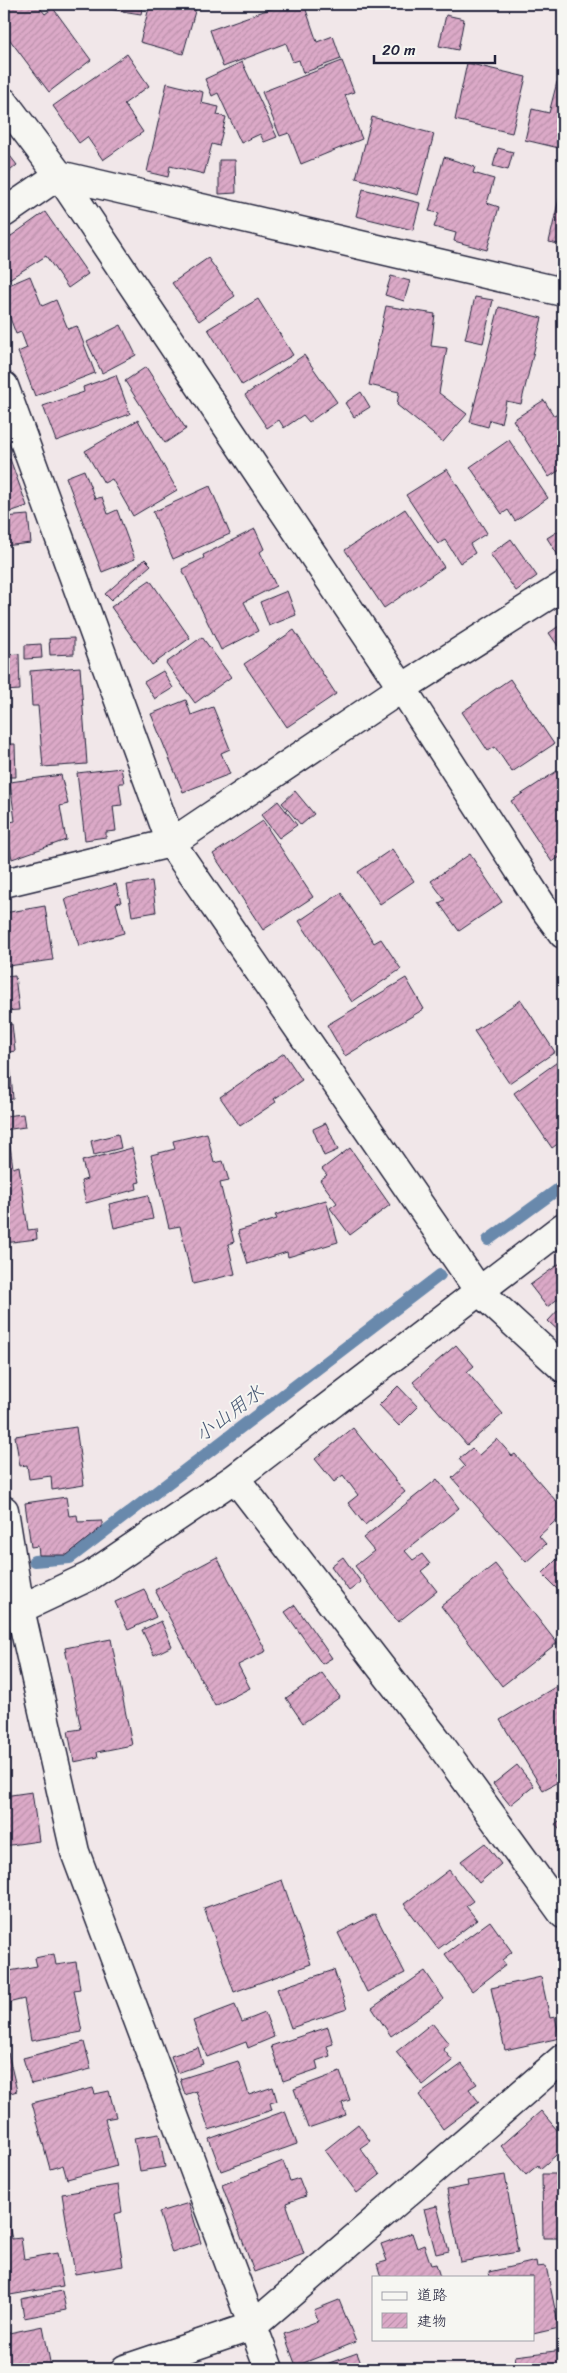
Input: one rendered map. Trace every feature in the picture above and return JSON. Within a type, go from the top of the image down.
[{"type":"street","points":[[4,102],[59,175],[402,688],[563,934]]},
{"type":"street","points":[[4,213],[59,175],[563,292]]},
{"type":"street","points":[[4,386],[171,844],[478,1291],[563,1368]]},
{"type":"street","points":[[4,883],[171,844],[402,688],[563,586]]},
{"type":"street","points":[[12,1610],[90,1576],[235,1478],[563,1227]]},
{"type":"street","points":[[235,1478],[437,1740],[563,1914]]},
{"type":"street","points":[[4,1510],[12,1610],[75,1852],[269,2369]]},
{"type":"street","points":[[125,2369],[253,2326],[563,2058]]},
{"type":"building","points":[[4,4],[37,4],[45,14],[53,8],[91,60],[49,92],[4,32]]},
{"type":"building","points":[[110,4],[143,4],[141,14],[109,9]]},
{"type":"building","points":[[150,4],[197,4],[183,54],[140,42]]},
{"type":"building","points":[[284,4],[304,4],[317,42],[333,36],[341,59],[303,73],[299,60],[293,62],[286,43],[223,67],[210,30]]},
{"type":"building","points":[[446,15],[464,19],[458,50],[439,46]]},
{"type":"building","points":[[127,54],[149,86],[124,104],[143,132],[103,160],[87,137],[79,143],[53,106]]},
{"type":"building","points":[[342,61],[354,92],[345,95],[362,139],[301,164],[289,133],[280,136],[262,92]]},
{"type":"building","points":[[242,62],[277,137],[264,142],[260,134],[241,143],[218,93],[212,96],[205,79]]},
{"type":"building","points":[[467,63],[526,77],[512,133],[455,120]]},
{"type":"building","points":[[557,82],[563,84],[563,149],[525,140],[532,109],[549,113]]},
{"type":"building","points":[[167,83],[203,92],[201,103],[219,107],[217,115],[226,117],[219,146],[212,144],[204,174],[170,166],[168,177],[147,172]]},
{"type":"building","points":[[372,117],[434,134],[418,195],[356,178]]},
{"type":"building","points":[[4,148],[17,165],[4,176]]},
{"type":"building","points":[[498,148],[513,152],[508,170],[493,166]]},
{"type":"building","points":[[444,157],[475,167],[473,173],[494,179],[487,203],[499,207],[487,250],[454,241],[456,233],[434,227],[439,213],[429,211]]},
{"type":"building","points":[[219,160],[235,160],[236,193],[219,194]]},
{"type":"building","points":[[563,181],[563,245],[549,242]]},
{"type":"building","points":[[363,189],[420,203],[413,230],[356,216]]},
{"type":"building","points":[[45,212],[88,274],[68,288],[46,256],[4,282],[4,241]]},
{"type":"building","points":[[208,258],[235,296],[199,321],[172,283]]},
{"type":"building","points":[[30,276],[42,306],[56,300],[68,329],[77,326],[95,373],[35,396],[18,352],[27,348],[21,332],[16,334],[4,302],[4,287]]},
{"type":"building","points":[[391,276],[410,281],[404,301],[385,295]]},
{"type":"building","points":[[475,297],[493,300],[483,343],[465,339]]},
{"type":"building","points":[[258,299],[293,355],[242,385],[208,329]]},
{"type":"building","points":[[386,306],[435,314],[431,346],[447,348],[439,393],[467,414],[443,442],[397,405],[399,392],[369,385]]},
{"type":"building","points":[[499,307],[542,318],[521,404],[506,401],[501,423],[490,420],[488,427],[470,422]]},
{"type":"building","points":[[121,325],[136,355],[102,373],[87,342]]},
{"type":"building","points":[[304,355],[337,402],[309,422],[303,415],[284,428],[279,420],[267,428],[245,395]]},
{"type":"building","points":[[146,367],[186,429],[165,443],[125,381]]},
{"type":"building","points":[[116,375],[130,414],[56,441],[43,406],[84,392],[83,387]]},
{"type":"building","points":[[361,392],[370,407],[354,417],[345,403]]},
{"type":"building","points":[[544,400],[554,416],[560,413],[563,418],[563,468],[549,477],[513,420]]},
{"type":"building","points":[[138,420],[177,490],[133,516],[112,479],[104,483],[85,451]]},
{"type":"building","points":[[509,440],[548,498],[515,521],[508,510],[502,514],[470,467]]},
{"type":"building","points":[[10,459],[27,506],[4,514],[4,461]]},
{"type":"building","points":[[447,469],[487,533],[470,544],[475,553],[460,563],[445,540],[438,544],[406,495]]},
{"type":"building","points":[[84,470],[95,499],[102,497],[108,514],[117,510],[135,559],[102,572],[66,477]]},
{"type":"building","points":[[210,486],[230,534],[173,559],[153,512]]},
{"type":"building","points":[[405,509],[444,567],[384,608],[345,550]]},
{"type":"building","points":[[28,515],[31,543],[4,546],[4,517]]},
{"type":"building","points":[[563,528],[563,563],[547,538]]},
{"type":"building","points":[[255,529],[264,549],[260,552],[276,586],[244,602],[258,631],[221,650],[182,569],[204,558],[203,555]]},
{"type":"building","points":[[511,539],[537,576],[516,591],[490,554]]},
{"type":"building","points":[[145,559],[151,565],[111,600],[105,594]]},
{"type":"building","points":[[150,580],[190,638],[152,665],[111,607]]},
{"type":"building","points":[[287,591],[296,615],[269,626],[260,602]]},
{"type":"building","points":[[563,623],[563,653],[549,633]]},
{"type":"building","points":[[294,630],[336,694],[287,727],[244,664]]},
{"type":"building","points":[[202,637],[231,677],[195,703],[166,663]]},
{"type":"building","points":[[74,638],[74,654],[50,655],[49,639]]},
{"type":"building","points":[[41,644],[42,658],[25,659],[25,645]]},
{"type":"building","points":[[19,654],[20,690],[4,691],[4,655]]},
{"type":"building","points":[[80,667],[87,764],[43,767],[38,706],[32,706],[30,671]]},
{"type":"building","points":[[163,671],[173,688],[155,699],[144,682]]},
{"type":"building","points":[[510,679],[554,744],[512,772],[495,747],[488,751],[462,712]]},
{"type":"building","points":[[186,700],[191,715],[213,707],[230,749],[221,753],[230,774],[183,792],[151,714]]},
{"type":"building","points":[[4,744],[15,744],[16,777],[4,777]]},
{"type":"building","points":[[121,768],[124,783],[119,783],[122,805],[113,806],[116,831],[106,832],[106,837],[85,840],[77,773]]},
{"type":"building","points":[[557,771],[563,781],[563,855],[552,862],[511,801]]},
{"type":"building","points":[[61,775],[68,804],[60,806],[66,840],[12,859],[5,823],[15,821],[10,782]]},
{"type":"building","points":[[295,791],[314,814],[301,825],[282,803]]},
{"type":"building","points":[[278,801],[297,825],[279,838],[261,815]]},
{"type":"building","points":[[263,821],[313,897],[263,930],[213,854]]},
{"type":"building","points":[[392,849],[414,881],[380,904],[358,872]]},
{"type":"building","points":[[470,854],[502,902],[459,931],[439,903],[445,900],[431,881]]},
{"type":"building","points":[[152,881],[156,912],[132,916],[127,885]]},
{"type":"building","points":[[116,884],[121,902],[116,903],[124,933],[79,946],[65,899]]},
{"type":"building","points":[[341,893],[374,943],[381,939],[401,969],[352,1002],[299,921]]},
{"type":"building","points":[[45,906],[53,960],[8,966],[4,941],[4,913]]},
{"type":"building","points":[[15,976],[19,1010],[4,1011],[4,977]]},
{"type":"building","points":[[406,978],[424,1009],[345,1056],[327,1025]]},
{"type":"building","points":[[521,1000],[555,1052],[509,1083],[474,1031]]},
{"type":"building","points":[[12,1024],[15,1051],[9,1052],[13,1099],[4,1100],[4,1025]]},
{"type":"building","points":[[284,1053],[302,1080],[274,1099],[276,1102],[240,1126],[220,1097]]},
{"type":"building","points":[[560,1060],[563,1064],[563,1140],[552,1148],[514,1093]]},
{"type":"building","points":[[23,1114],[25,1127],[4,1130],[4,1116]]},
{"type":"building","points":[[326,1123],[338,1150],[324,1156],[313,1129]]},
{"type":"building","points":[[207,1133],[214,1163],[223,1161],[229,1181],[220,1183],[234,1242],[228,1244],[235,1274],[193,1284],[180,1226],[169,1228],[151,1155],[175,1149],[173,1141]]},
{"type":"building","points":[[118,1134],[121,1148],[94,1155],[91,1141]]},
{"type":"building","points":[[10,1145],[13,1168],[19,1166],[28,1230],[36,1229],[37,1239],[4,1243],[4,1146]]},
{"type":"building","points":[[132,1148],[140,1182],[136,1183],[137,1189],[86,1203],[81,1181],[87,1179],[82,1161]]},
{"type":"building","points":[[350,1148],[390,1205],[350,1235],[330,1208],[337,1203],[320,1180],[327,1175],[322,1169]]},
{"type":"building","points":[[148,1195],[153,1219],[114,1228],[109,1204]]},
{"type":"building","points":[[326,1200],[338,1242],[288,1257],[287,1252],[248,1264],[238,1231],[277,1219],[275,1215]]},
{"type":"building","points":[[563,1261],[563,1295],[547,1307],[530,1285]]},
{"type":"building","points":[[563,1305],[563,1335],[548,1321]]},
{"type":"building","points":[[456,1345],[474,1366],[467,1372],[503,1414],[467,1445],[413,1382]]},
{"type":"building","points":[[398,1386],[418,1407],[399,1426],[379,1405]]},
{"type":"building","points":[[76,1427],[84,1485],[52,1490],[51,1476],[29,1479],[27,1465],[20,1466],[15,1436]]},
{"type":"building","points":[[353,1428],[405,1492],[365,1525],[348,1503],[358,1495],[343,1475],[334,1482],[315,1459]]},
{"type":"building","points":[[497,1439],[512,1456],[515,1454],[563,1509],[563,1514],[539,1536],[546,1544],[526,1562],[452,1478],[465,1466],[459,1459],[472,1448],[479,1455]]},
{"type":"building","points":[[437,1479],[459,1508],[405,1551],[413,1560],[422,1554],[430,1564],[421,1571],[437,1591],[398,1622],[355,1566],[374,1551],[363,1538]]},
{"type":"building","points":[[66,1497],[69,1516],[77,1515],[78,1522],[102,1521],[102,1527],[67,1555],[39,1555],[38,1546],[31,1547],[25,1503]]},
{"type":"building","points":[[563,1553],[563,1595],[542,1574]]},
{"type":"building","points":[[217,1557],[266,1651],[238,1665],[250,1688],[215,1706],[155,1590]]},
{"type":"building","points":[[343,1557],[361,1582],[349,1591],[331,1566]]},
{"type":"building","points":[[495,1564],[557,1643],[502,1686],[441,1606]]},
{"type":"building","points":[[144,1589],[156,1617],[128,1630],[115,1602]]},
{"type":"building","points":[[295,1605],[332,1658],[322,1664],[285,1612]]},
{"type":"building","points":[[161,1621],[172,1646],[154,1655],[142,1630]]},
{"type":"building","points":[[111,1639],[132,1745],[97,1752],[98,1757],[74,1762],[68,1731],[81,1729],[65,1648]]},
{"type":"building","points":[[563,1671],[563,1769],[554,1775],[558,1782],[543,1790],[500,1720],[562,1683],[557,1675]]},
{"type":"building","points":[[322,1673],[340,1697],[303,1723],[286,1698]]},
{"type":"building","points":[[517,1765],[534,1786],[510,1805],[493,1784]]},
{"type":"building","points":[[32,1792],[39,1841],[4,1846],[4,1796]]},
{"type":"building","points":[[563,1818],[563,1834],[555,1824]]},
{"type":"building","points":[[485,1843],[501,1864],[479,1883],[461,1861]]},
{"type":"building","points":[[449,1870],[473,1901],[466,1906],[477,1920],[438,1949],[404,1904]]},
{"type":"building","points":[[282,1880],[311,1964],[234,1992],[204,1908]]},
{"type":"building","points":[[375,1914],[405,1973],[367,1992],[338,1933]]},
{"type":"building","points":[[490,1921],[512,1952],[502,1960],[506,1965],[472,1991],[445,1954]]},
{"type":"building","points":[[54,1954],[56,1965],[76,1962],[80,1989],[74,1990],[82,2032],[31,2041],[24,1999],[8,2003],[4,1972],[37,1966],[35,1958]]},
{"type":"building","points":[[334,1970],[347,2009],[291,2028],[277,1989]]},
{"type":"building","points":[[425,1971],[444,1999],[391,2036],[372,2008]]},
{"type":"building","points":[[541,1977],[550,2018],[555,2017],[560,2038],[505,2050],[491,1988]]},
{"type":"building","points":[[235,2005],[242,2022],[265,2013],[274,2037],[248,2048],[246,2042],[207,2057],[193,2021]]},
{"type":"building","points":[[432,2023],[449,2044],[443,2049],[453,2061],[423,2085],[396,2052]]},
{"type":"building","points":[[328,2027],[333,2044],[327,2046],[330,2056],[316,2061],[318,2069],[283,2081],[271,2046]]},
{"type":"building","points":[[84,2042],[91,2069],[31,2084],[23,2058]]},
{"type":"building","points":[[198,2047],[203,2064],[177,2073],[171,2056]]},
{"type":"building","points":[[8,2053],[17,2091],[4,2095],[4,2054]]},
{"type":"building","points":[[238,2061],[249,2095],[273,2087],[277,2101],[270,2103],[272,2110],[209,2130],[196,2091],[185,2095],[180,2079]]},
{"type":"building","points":[[462,2064],[477,2084],[469,2089],[479,2102],[443,2129],[419,2095]]},
{"type":"building","points":[[340,2072],[350,2100],[342,2103],[346,2115],[308,2128],[294,2089]]},
{"type":"building","points":[[93,2088],[95,2094],[109,2091],[116,2117],[105,2119],[117,2166],[67,2179],[63,2165],[50,2169],[32,2103]]},
{"type":"building","points":[[285,2111],[297,2144],[221,2171],[209,2139]]},
{"type":"building","points":[[541,2111],[563,2137],[563,2149],[540,2169],[538,2165],[526,2175],[501,2146]]},
{"type":"building","points":[[358,2124],[370,2141],[360,2148],[380,2175],[357,2193],[325,2150]]},
{"type":"building","points":[[159,2134],[165,2167],[140,2171],[134,2138]]},
{"type":"building","points":[[283,2161],[290,2181],[299,2178],[306,2196],[286,2203],[304,2254],[254,2272],[222,2185]]},
{"type":"building","points":[[557,2166],[563,2166],[563,2238],[543,2238],[542,2174],[557,2174]]},
{"type":"building","points":[[505,2175],[518,2252],[460,2262],[447,2190],[468,2186],[467,2181]]},
{"type":"building","points":[[118,2185],[122,2212],[115,2214],[123,2266],[75,2274],[62,2194]]},
{"type":"building","points":[[189,2203],[201,2243],[172,2253],[159,2212]]},
{"type":"building","points":[[437,2206],[449,2251],[436,2254],[424,2209]]},
{"type":"building","points":[[4,2218],[7,2218],[12,2239],[21,2238],[24,2259],[57,2253],[63,2286],[4,2296]]},
{"type":"building","points":[[412,2233],[417,2248],[424,2245],[431,2265],[436,2264],[440,2276],[381,2276],[377,2264],[387,2261],[381,2244]]},
{"type":"building","points":[[536,2261],[537,2267],[546,2266],[559,2328],[534,2334],[534,2276],[490,2276],[489,2272]]},
{"type":"building","points":[[62,2291],[66,2310],[24,2318],[21,2299]]},
{"type":"building","points":[[339,2300],[356,2342],[296,2366],[284,2334],[318,2321],[314,2310]]},
{"type":"building","points":[[43,2326],[51,2367],[4,2369],[4,2334]]},
{"type":"building","points":[[563,2350],[563,2369],[517,2369],[515,2356]]},
{"type":"building","points":[[357,2353],[363,2369],[319,2369],[318,2367]]},
{"type":"waterway","name":"小山用水","points":[[488,1240],[561,1187]]},
{"type":"waterway","name":"小山用水","points":[[34,1561],[70,1558],[440,1275]]}]
